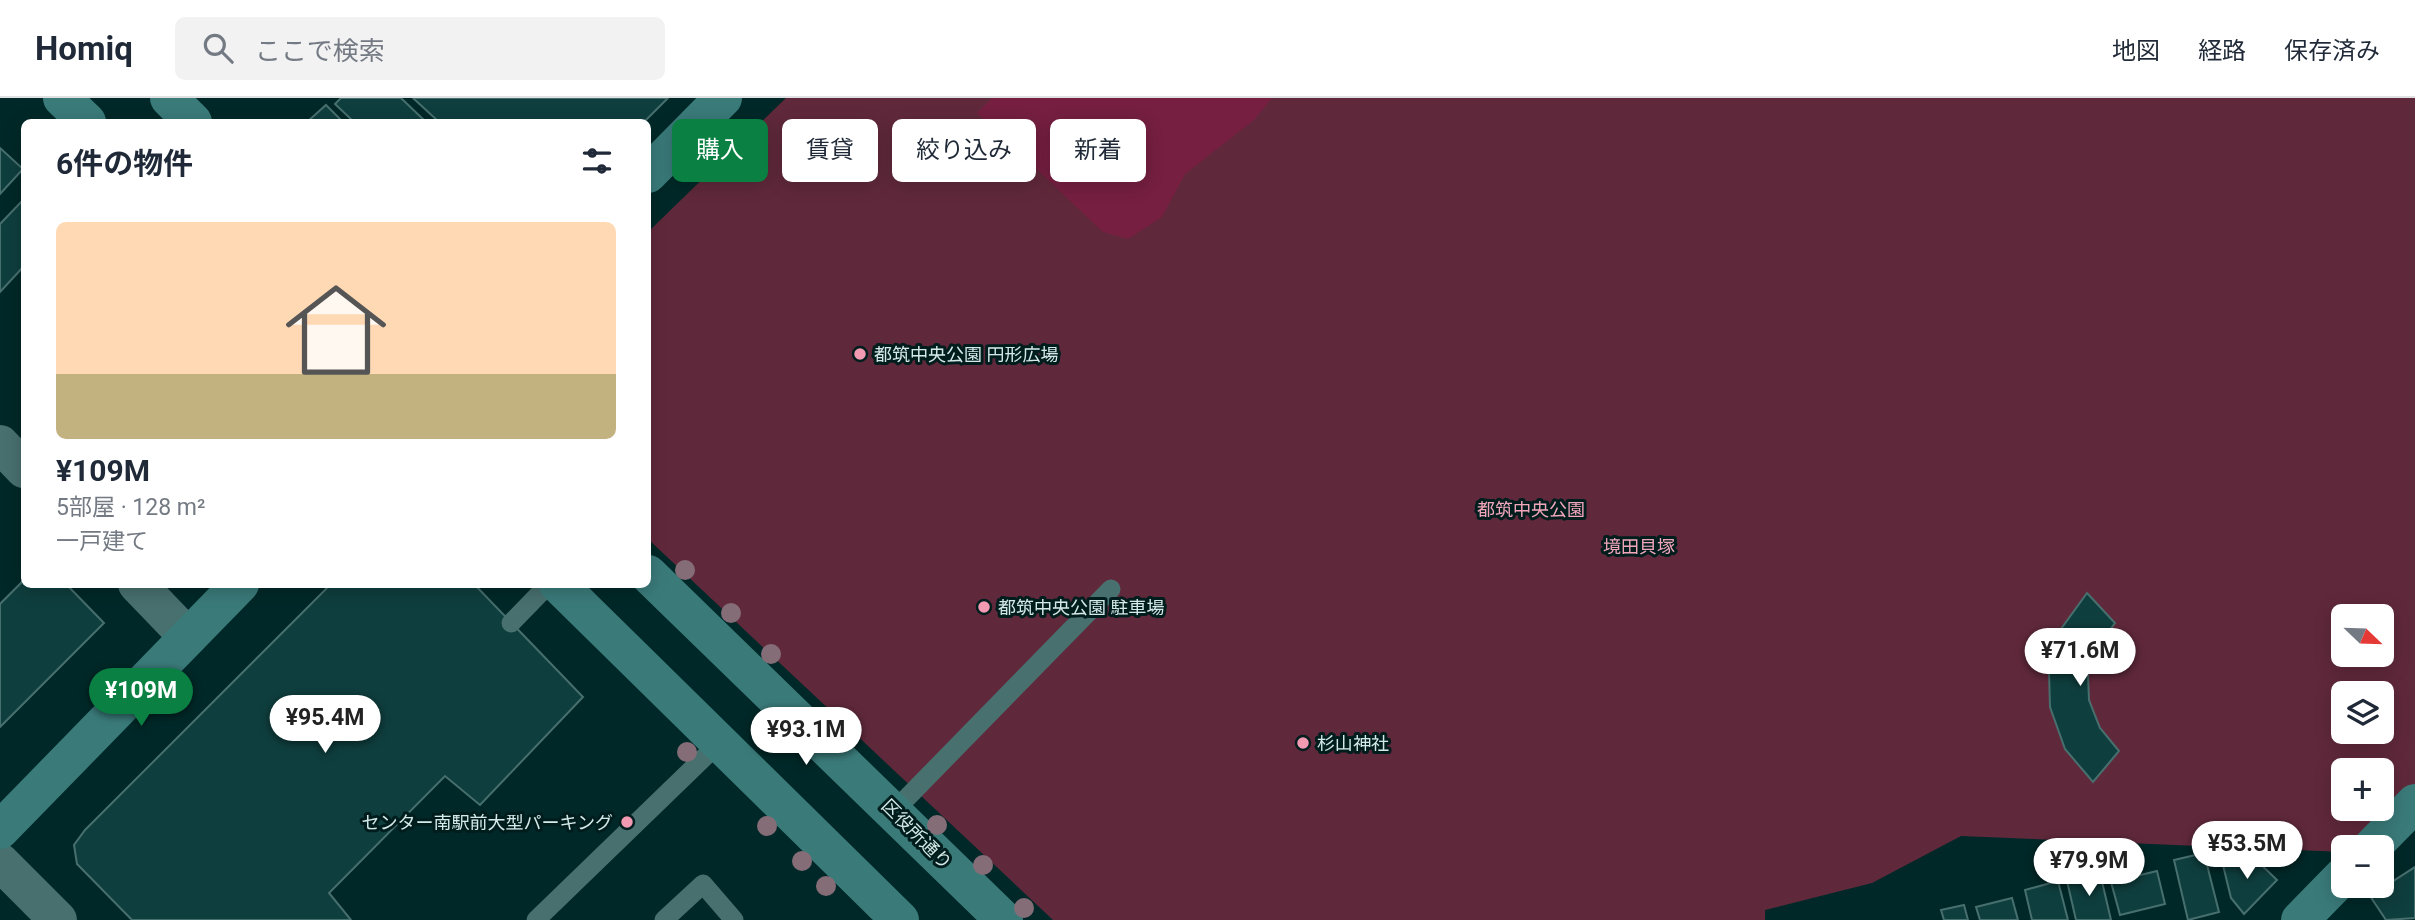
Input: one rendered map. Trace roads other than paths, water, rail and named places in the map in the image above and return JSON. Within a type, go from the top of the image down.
[{"type":"street","points":[[62,98],[84,119]]},
{"type":"street","points":[[169,98],[190,119]]},
{"type":"street","points":[[651,171],[723,98]]},
{"type":"street","points":[[0,444],[21,466]]},
{"type":"street","name":"区役所通り","points":[[651,577],[1004,920]]},
{"type":"street","points":[[141,588],[188,637]]},
{"type":"street","points":[[0,830],[236,588]]},
{"type":"street","points":[[562,588],[900,920]]},
{"type":"street","points":[[2385,835],[2414,807]]},
{"type":"street","points":[[0,862],[58,920]]},
{"type":"street","points":[[2300,920],[2331,888]]},
{"type":"lane","points":[[511,623],[545,588]]},
{"type":"lane","points":[[894,811],[1111,589]]},
{"type":"lane","points":[[536,920],[720,742]]},
{"type":"lane","points":[[664,920],[703,884],[734,920]]},
{"type":"place","name":"都筑中央公園 円形広場","points":[[860,354]]},
{"type":"place","name":"都筑中央公園 駐車場","points":[[984,607]]},
{"type":"place","name":"杉山神社","points":[[1303,743]]},
{"type":"place","name":"センター南駅前大型パーキング","points":[[627,822]]},
{"type":"park label","name":"都筑中央公園","points":[[1531,509]]},
{"type":"park label","name":"境田貝塚","points":[[1639,546]]}]
